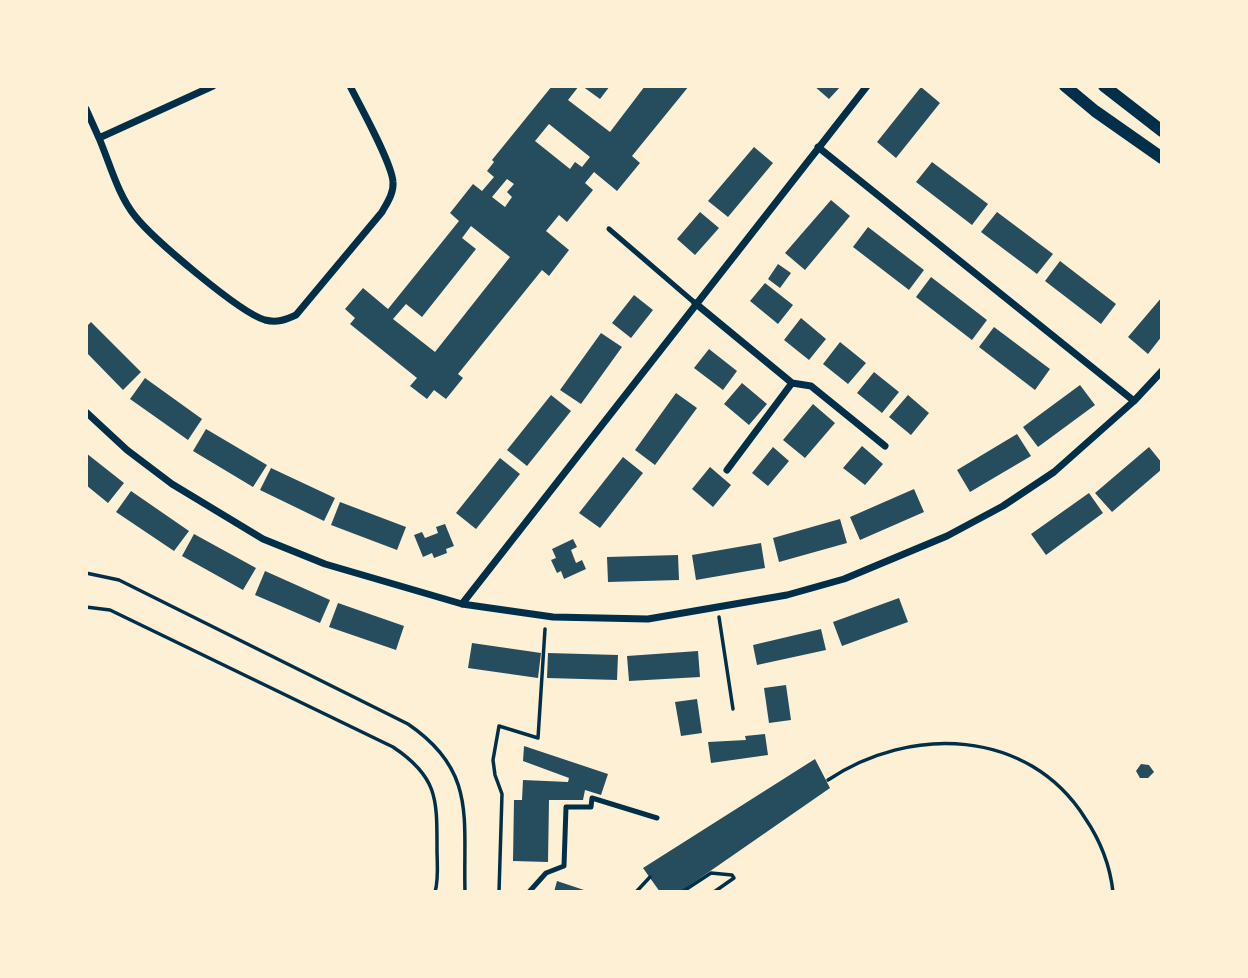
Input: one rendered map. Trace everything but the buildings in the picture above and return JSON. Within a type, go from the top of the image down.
[{"type":"street","points":[[99,138],[213,86]]},
{"type":"street","points":[[86,109],[126,204],[150,233],[241,308],[268,321],[284,321],[296,315],[382,212],[391,197],[393,182],[389,167],[350,86]]},
{"type":"street","points":[[462,604],[867,86]]},
{"type":"street","points":[[1065,86],[1095,111],[1162,158]]},
{"type":"street","points":[[1104,86],[1162,131]]},
{"type":"street","points":[[818,147],[1135,401]]},
{"type":"street","points":[[695,303],[792,383],[811,386],[885,446]]},
{"type":"street","points":[[86,412],[127,450],[172,484],[263,539],[368,578],[462,604],[546,616],[648,619],[787,595],[844,579],[947,536],[1003,506],[1054,472],[1135,401],[1162,371]]},
{"type":"street","points":[[727,470],[792,383]]},
{"type":"lane","points":[[608,229],[695,303]]},
{"type":"lane","points":[[529,892],[546,873],[564,866],[566,807],[591,807],[592,798],[657,818]]},
{"type":"path","points":[[86,573],[119,580],[408,724],[422,734],[444,756],[459,782],[463,796],[465,892]]},
{"type":"path","points":[[86,607],[110,610],[405,755],[425,776],[437,802],[435,892]]},
{"type":"path","points":[[718,607],[733,709]]},
{"type":"path","points":[[499,892],[502,794],[493,760],[499,726],[538,738],[546,616]]},
{"type":"path","points":[[828,780],[881,753],[921,744],[966,744],[1009,755],[1049,778],[1080,810],[1102,850],[1113,892]]},
{"type":"path","points":[[682,892],[712,873],[732,875],[734,878],[714,892]]},
{"type":"path","points":[[636,892],[650,877]]}]
